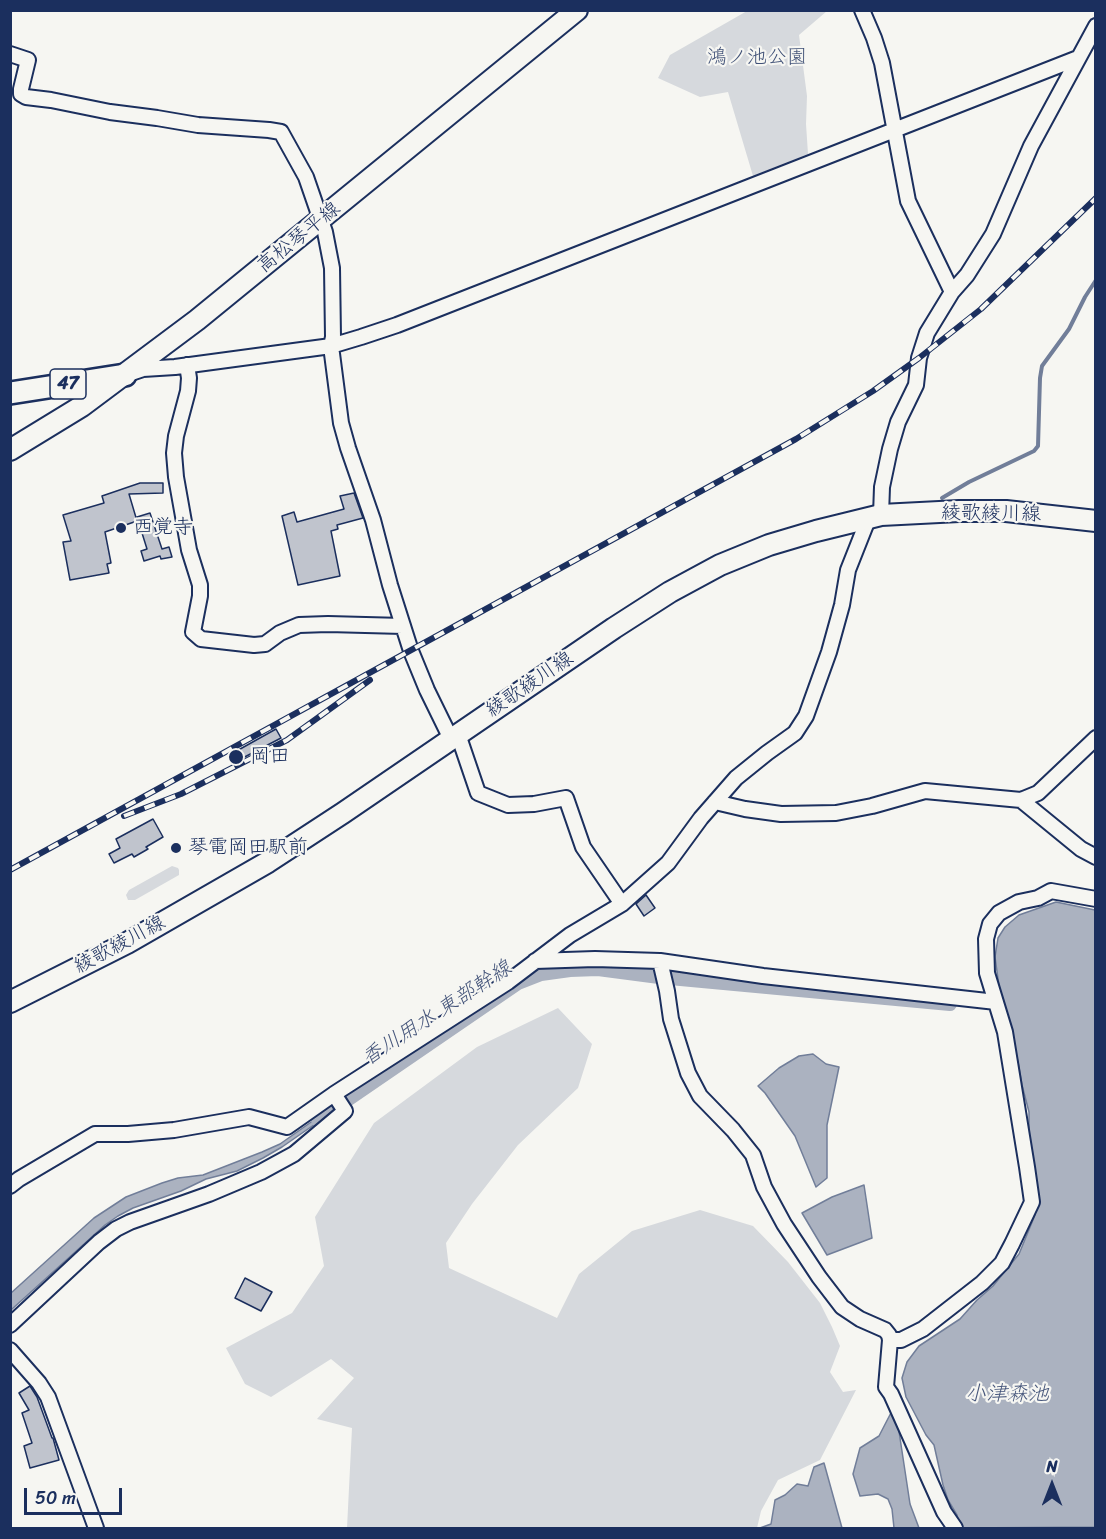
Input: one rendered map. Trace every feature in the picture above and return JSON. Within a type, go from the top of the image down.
[{"type":"main road","name":"高松琴平線","points":[[10,450],[82,406],[197,321],[577,10]]},
{"type":"main road","name":"47","points":[[10,393],[125,375]]},
{"type":"main road","name":"綾歌綾川線","points":[[10,1002],[128,943],[235,882],[343,813],[614,628],[670,592],[720,565],[779,542],[875,516],[1006,511],[1095,521]]},
{"type":"street","points":[[862,10],[882,63],[908,201],[952,292]]},
{"type":"street","points":[[10,1186],[96,1134],[174,1130],[249,1117],[287,1127],[338,1101],[508,982],[570,935],[622,904],[668,863],[701,818],[736,778],[795,733],[806,716],[829,652],[842,605],[848,570],[875,516],[890,449],[898,422],[916,385],[919,358],[927,333],[952,292],[967,275],[993,234],[1031,146],[1095,26]]},
{"type":"street","points":[[10,54],[28,60],[21,88],[21,94],[26,97],[198,126],[281,132],[306,177],[325,232],[332,268],[333,337],[331,346],[341,423],[373,520],[403,626],[427,690],[454,737],[461,743],[478,793],[508,805],[534,804],[566,798],[583,847],[622,904]]},
{"type":"street","points":[[125,375],[143,369],[331,346],[397,325],[1078,58]]},
{"type":"street","points":[[187,365],[188,391],[174,453],[189,550],[200,585],[193,632],[201,639],[254,645],[265,644],[280,633],[299,625],[403,626]]},
{"type":"street","points":[[715,802],[781,814],[836,813],[926,791],[1021,800],[1038,793],[1095,738]]},
{"type":"street","points":[[1021,800],[1081,849],[1095,857]]},
{"type":"street","points":[[890,1340],[901,1340],[923,1329],[982,1283],[1002,1263],[1032,1202],[1005,1032],[987,972],[986,939],[990,924],[999,913],[1019,902],[1038,898],[1051,891],[1095,899]]},
{"type":"street","points":[[535,961],[595,959],[660,961],[763,976],[996,1002]]},
{"type":"street","points":[[660,961],[671,1019],[688,1073],[700,1096],[733,1130],[753,1155],[764,1187],[784,1224],[842,1307],[860,1319],[886,1331],[890,1340],[886,1388],[891,1394],[944,1512],[955,1528]]},
{"type":"street","points":[[10,1325],[116,1229],[209,1194],[284,1160],[345,1112],[338,1101]]},
{"type":"street","points":[[10,1350],[39,1383],[48,1397],[96,1528]]},
{"type":"green space","name":"鴻ノ池公園","points":[[747,11],[827,11],[799,35],[807,96],[808,154],[753,176],[728,92],[700,97],[658,78],[670,55]]},
{"type":"green space","points":[[172,866],[178,868],[179,875],[135,900],[128,900],[126,895],[129,890]]},
{"type":"green space","points":[[558,1008],[592,1044],[578,1088],[518,1145],[472,1204],[446,1243],[449,1268],[557,1318],[579,1274],[632,1231],[700,1210],[753,1226],[788,1262],[820,1303],[840,1346],[830,1372],[843,1392],[856,1390],[820,1460],[778,1480],[761,1511],[757,1528],[347,1528],[352,1428],[317,1419],[354,1378],[331,1359],[271,1397],[245,1384],[226,1348],[292,1313],[324,1266],[315,1217],[374,1123],[477,1047]]},
{"type":"water","name":"小津森池","points":[[1056,902],[1095,910],[1095,1527],[960,1528],[957,1515],[948,1500],[943,1485],[934,1445],[926,1435],[906,1397],[902,1378],[907,1362],[919,1346],[960,1319],[993,1286],[1019,1254],[1035,1215],[1034,1165],[1029,1136],[1029,1112],[999,986],[995,957],[998,938],[1005,927],[1019,915]]},
{"type":"water","points":[[813,1054],[826,1064],[839,1067],[827,1125],[827,1178],[816,1187],[795,1136],[758,1086],[779,1068],[799,1056]]},
{"type":"water","points":[[331,1108],[334,1111],[263,1158],[237,1171],[206,1179],[118,1216],[105,1225],[11,1310],[11,1293],[94,1218],[126,1197],[178,1178],[203,1175],[262,1152],[280,1144]]},
{"type":"water","points":[[864,1185],[872,1238],[827,1255],[802,1213],[832,1197]]},
{"type":"water","points":[[895,1405],[910,1504],[919,1528],[894,1528],[892,1509],[888,1499],[878,1494],[860,1496],[853,1474],[860,1448],[879,1436]]},
{"type":"water","points":[[824,1463],[842,1528],[760,1528],[771,1524],[775,1500],[785,1495],[797,1484],[808,1486],[814,1467]]},
{"type":"building","points":[[140,483],[163,483],[163,493],[129,494],[137,521],[105,532],[111,563],[107,564],[109,573],[70,580],[63,542],[71,541],[63,515],[104,503],[102,496]]},
{"type":"building","points":[[354,493],[363,518],[337,525],[338,529],[331,531],[340,576],[298,585],[282,516],[294,512],[297,522],[344,509],[340,496]]},
{"type":"building","points":[[150,513],[162,549],[169,547],[172,557],[161,559],[160,556],[144,561],[141,551],[147,549],[137,517]]},
{"type":"building","points":[[276,729],[281,738],[237,761],[233,753]]},
{"type":"building","points":[[153,819],[163,837],[134,857],[132,854],[114,863],[109,854],[120,848],[116,839]]},
{"type":"building","points":[[646,895],[655,908],[644,916],[636,904]]},
{"type":"building","points":[[245,1278],[272,1292],[261,1311],[235,1298]]},
{"type":"building","points":[[30,1386],[37,1397],[59,1460],[30,1468],[24,1446],[32,1443],[22,1413],[29,1410],[19,1393]]},
{"type":"waterway","points":[[942,498],[969,482],[1034,451],[1038,446],[1042,366],[1069,329],[1096,280]]},
{"type":"waterway","name":"香川用水 東部幹線","points":[[318,1120],[518,983],[541,974],[598,969],[659,977],[950,1004]]},
{"type":"railway","points":[[10,870],[796,439],[873,391],[981,309],[1096,198]]},
{"type":"railway","points":[[124,816],[181,794],[287,740],[370,680]]},
{"type":"place","name":"西覚寺","points":[[121,528]]},
{"type":"place","name":"岡田","points":[[236,757]]},
{"type":"place","name":"琴電岡田駅前","points":[[176,848]]}]
